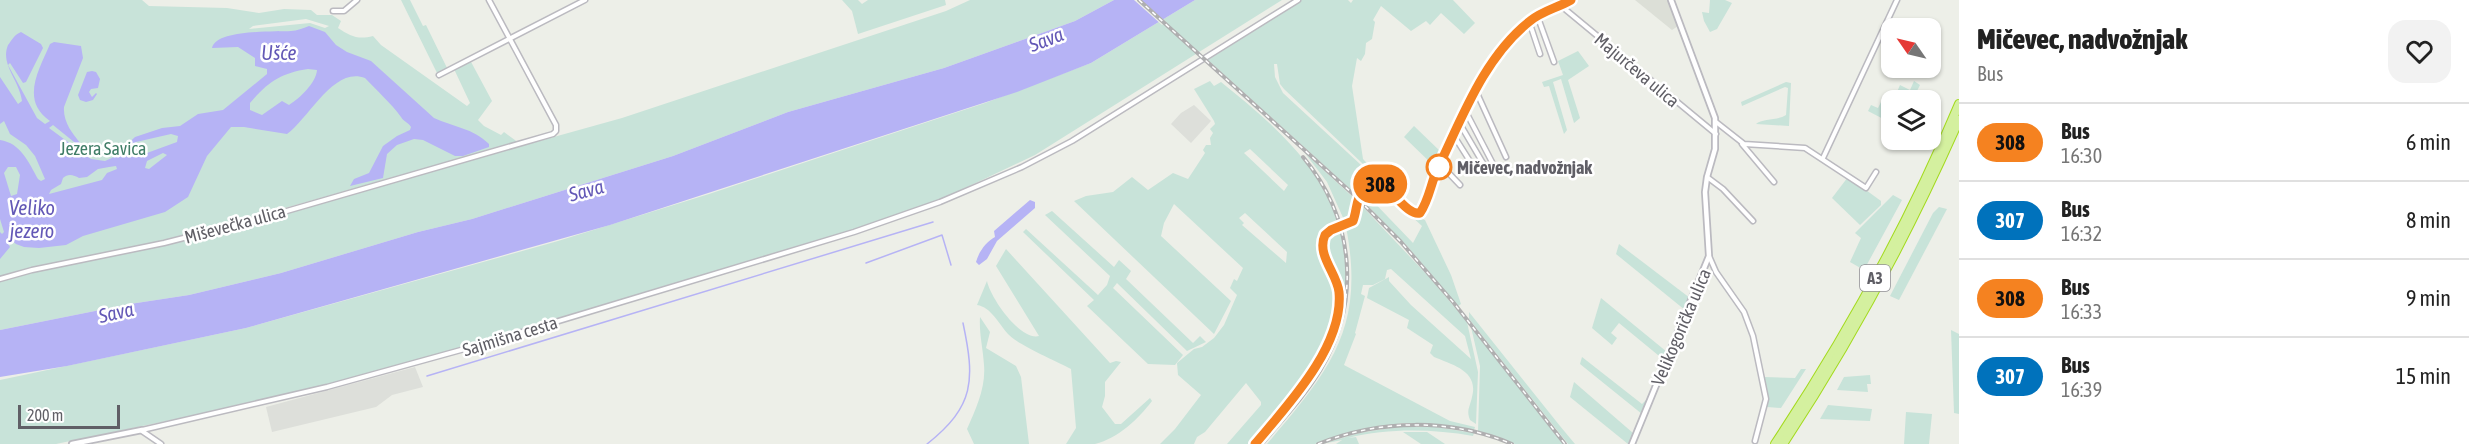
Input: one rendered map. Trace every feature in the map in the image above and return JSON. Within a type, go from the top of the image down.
[{"type":"highway","name":"A3","points":[[1775,444],[1835,349],[1886,258],[1922,187],[1959,104]]},
{"type":"highway","name":"A3","points":[[1783,444],[1879,284],[1927,190],[1959,120]]},
{"type":"main road","points":[[1254,444],[1304,384],[1327,344],[1336,316],[1339,294],[1322,244],[1326,234],[1354,219],[1360,196],[1366,186],[1379,183],[1411,211],[1417,214],[1422,212],[1440,164],[1476,91],[1502,48],[1537,15],[1571,0]]},
{"type":"street","points":[[333,11],[344,11],[357,0]]},
{"type":"street","points":[[489,0],[510,38]]},
{"type":"street","points":[[439,75],[585,0]]},
{"type":"street","name":"Sajmišna cesta","points":[[72,444],[262,404],[468,348],[854,232],[940,202],[1013,172],[1072,141],[1298,0]]},
{"type":"street","name":"Velikogorička ulica","points":[[1632,444],[1709,256],[1706,210],[1707,177],[1715,149],[1716,122],[1711,103],[1671,0]]},
{"type":"street","points":[[1823,158],[1897,0]]},
{"type":"street","name":"Majurčeva ulica","points":[[1560,5],[1716,134]]},
{"type":"street","points":[[1537,15],[1554,62]]},
{"type":"street","points":[[1529,21],[1540,54]]},
{"type":"street","name":"Miševečka ulica","points":[[0,279],[37,269],[164,243],[266,217],[554,134],[556,125],[510,38]]},
{"type":"street","points":[[1476,91],[1506,158]]},
{"type":"street","points":[[1466,112],[1493,164]]},
{"type":"street","points":[[1716,122],[1742,143],[1774,182]]},
{"type":"street","points":[[1460,124],[1487,170]]},
{"type":"street","points":[[1454,136],[1473,166]]},
{"type":"street","points":[[1742,143],[1801,147],[1823,158],[1866,188],[1876,172]]},
{"type":"street","points":[[1440,164],[1460,185]]},
{"type":"street","points":[[1707,177],[1728,194],[1753,221]]},
{"type":"street","points":[[1709,256],[1716,272],[1740,305],[1751,326],[1766,399],[1755,441]]},
{"type":"street","points":[[142,430],[160,444]]},
{"type":"shaded area","points":[[1635,0],[1669,0],[1678,26],[1672,30]]},
{"type":"shaded area","points":[[1194,105],[1211,121],[1191,143],[1171,124],[1181,113]]},
{"type":"shaded area","points":[[415,367],[423,387],[392,395],[376,407],[272,432],[266,407]]},
{"type":"green space","name":"Jezera Savica","points":[[0,0],[142,0],[149,6],[227,8],[259,13],[284,9],[311,10],[317,15],[332,15],[341,21],[338,28],[354,36],[363,38],[373,36],[381,45],[467,106],[470,103],[454,69],[470,60],[492,101],[478,120],[484,126],[501,135],[504,132],[519,143],[212,228],[25,269],[24,272],[0,278]],"holes":[[[306,19],[329,26],[325,28],[310,23],[249,29],[253,26]]]},
{"type":"green space","points":[[401,0],[410,0],[423,26],[426,25],[448,70],[438,75]]},
{"type":"green space","points":[[842,0],[858,0],[862,4],[868,0],[945,0],[946,5],[858,34],[852,11]]},
{"type":"green space","points":[[970,0],[1114,0],[1075,21],[944,68],[788,112],[673,156],[472,219],[418,232],[281,273],[189,295],[130,304],[0,330],[0,281],[194,237],[622,118],[946,11]]},
{"type":"green space","points":[[1195,0],[1282,0],[1035,155],[942,199],[854,230],[479,343],[327,385],[56,444],[0,444],[0,380],[246,328],[558,241],[709,194],[985,103],[1091,63]]},
{"type":"green space","points":[[1302,0],[1348,0],[1351,3],[1353,0],[1453,0],[1475,23],[1464,34],[1441,13],[1430,25],[1426,21],[1411,31],[1381,6],[1373,20],[1375,22],[1372,39],[1366,43],[1365,54],[1361,61],[1357,58],[1352,86],[1363,159],[1402,201],[1284,89],[1280,84],[1277,64],[1274,64],[1275,77],[1283,93],[1373,176],[1375,180],[1365,184],[1358,196],[1208,60]]},
{"type":"green space","points":[[1710,0],[1725,0],[1732,3],[1717,29],[1710,32],[1702,12],[1709,13]]},
{"type":"green space","points":[[1578,51],[1589,66],[1568,80],[1580,118],[1574,123],[1561,79],[1553,82],[1567,130],[1564,134],[1549,86],[1544,87],[1542,82],[1563,75],[1558,61]]},
{"type":"green space","points":[[1210,81],[1214,86],[1221,82],[1274,128],[1307,163],[1331,203],[1338,225],[1326,230],[1318,243],[1336,290],[1336,311],[1330,332],[1321,352],[1294,393],[1251,444],[1227,444],[1261,405],[1246,383],[1205,432],[1197,437],[1194,444],[1160,444],[1175,429],[1201,395],[1178,375],[1177,363],[1194,349],[1202,347],[1214,338],[1224,325],[1237,295],[1230,288],[1234,279],[1237,281],[1243,268],[1174,204],[1164,223],[1161,236],[1231,301],[1214,334],[1074,201],[1086,196],[1113,192],[1132,177],[1148,190],[1173,173],[1188,179],[1205,153],[1203,150],[1206,145],[1211,145],[1210,138],[1213,133],[1210,129],[1215,124],[1194,89]],"holes":[[[1250,149],[1288,185],[1284,191],[1244,153]],[[1245,213],[1287,252],[1286,263],[1242,225],[1244,223],[1239,218]]]},
{"type":"green space","points":[[1914,81],[1920,85],[1918,90],[1910,90]]},
{"type":"green space","points":[[1786,82],[1791,83],[1789,126],[1756,124],[1786,115],[1788,88],[1785,87],[1742,106],[1741,102]]},
{"type":"green space","points":[[1900,85],[1910,90],[1898,90]]},
{"type":"green space","points":[[1881,102],[1881,118],[1868,111],[1871,105],[1878,108]]},
{"type":"green space","points":[[1414,126],[1442,153],[1435,167],[1404,137]]},
{"type":"green space","points":[[1304,152],[1356,200],[1353,213],[1345,222],[1327,182]]},
{"type":"green space","points":[[1848,177],[1881,201],[1881,205],[1860,225],[1832,198]]},
{"type":"green space","points":[[1364,192],[1413,243],[1422,226],[1408,213],[1425,220],[1451,275],[1461,304],[1458,306],[1408,247],[1362,200]]},
{"type":"green space","points":[[1893,195],[1902,200],[1864,270],[1850,262],[1861,238],[1855,233]]},
{"type":"green space","points":[[1360,204],[1431,279],[1467,322],[1478,372],[1476,424],[1470,420],[1468,414],[1473,388],[1468,375],[1456,366],[1434,357],[1430,353],[1433,345],[1407,328],[1409,320],[1367,298],[1369,288],[1389,277],[1389,281],[1411,305],[1471,359],[1465,336],[1391,269],[1387,270],[1385,279],[1373,285],[1363,285],[1361,294],[1365,296],[1356,334],[1344,365],[1450,421],[1475,427],[1474,430],[1437,424],[1403,423],[1346,433],[1315,444],[1267,444],[1308,394],[1325,370],[1337,346],[1346,321],[1351,294],[1351,263],[1346,227],[1356,221]]},
{"type":"green space","points":[[1939,207],[1947,209],[1899,300],[1890,296],[1933,213]]},
{"type":"green space","points":[[1052,211],[1114,267],[1119,260],[1131,271],[1126,279],[1193,343],[1200,336],[1206,342],[1187,351],[1117,283],[1113,288],[1183,355],[1175,365],[1148,364],[1087,306],[1094,300],[1023,232],[1026,229],[1098,295],[1107,285],[1110,276],[1045,215]]},
{"type":"green space","points":[[1340,228],[1346,262],[1346,292],[1340,320],[1330,346],[1317,371],[1300,395],[1260,444],[1256,444],[1323,355],[1341,299],[1324,242],[1328,235]]},
{"type":"green space","points":[[1619,244],[1690,298],[1685,310],[1616,254]]},
{"type":"green space","points":[[1006,249],[1110,363],[1121,362],[1105,382],[1102,407],[1115,424],[1121,424],[1150,398],[1152,401],[1120,433],[1095,444],[1066,444],[1076,428],[1071,369],[1013,338],[991,312],[977,305],[987,281],[1000,307],[1015,325],[1031,336],[1039,336],[996,266]]},
{"type":"green space","points":[[1601,298],[1667,352],[1664,360],[1619,323],[1611,333],[1617,338],[1612,345],[1592,328]]},
{"type":"green space","points":[[1469,312],[1575,444],[1568,444],[1469,319]]},
{"type":"green space","points":[[980,317],[990,332],[986,348],[1016,366],[1021,377],[1029,444],[974,444],[967,429],[982,390],[984,373]]},
{"type":"green space","points":[[1471,327],[1563,444],[1515,444],[1478,431],[1480,366]]},
{"type":"green space","points":[[1951,330],[1959,334],[1959,414],[1954,413]]},
{"type":"green space","points":[[1582,357],[1642,404],[1649,397],[1642,414],[1580,364]]},
{"type":"green space","points":[[1801,369],[1806,369],[1781,408],[1767,407],[1764,377],[1795,378]]},
{"type":"green space","points":[[1870,375],[1871,384],[1867,384],[1868,392],[1837,390],[1844,377]]},
{"type":"green space","points":[[1574,382],[1633,433],[1628,444],[1570,397]]},
{"type":"green space","points":[[1828,405],[1872,409],[1870,421],[1820,419]]},
{"type":"green space","points":[[1906,412],[1932,414],[1929,444],[1904,444]]},
{"type":"green space","points":[[1396,427],[1436,427],[1474,433],[1473,436],[1426,431],[1379,432],[1348,438],[1356,437],[1359,444],[1336,444],[1342,440],[1322,444],[1359,433]]},
{"type":"green space","points":[[1403,432],[1427,432],[1445,444],[1421,444]]},
{"type":"water","name":"Sava","points":[[1114,0],[1195,0],[1091,63],[1017,92],[610,225],[246,328],[67,366],[0,377],[0,330],[130,304],[189,295],[281,273],[418,232],[472,219],[673,156],[788,112],[944,68],[1075,21]]},
{"type":"water","points":[[309,26],[325,32],[336,45],[347,52],[371,61],[434,118],[476,134],[489,144],[489,147],[463,156],[455,156],[423,140],[414,139],[397,145],[387,154],[383,178],[350,186],[354,179],[369,173],[383,146],[410,130],[411,127],[365,78],[354,76],[343,79],[333,86],[287,134],[231,127],[207,156],[188,197],[165,212],[83,236],[66,245],[24,247],[9,238],[6,240],[10,247],[0,259],[0,232],[2,234],[4,232],[0,219],[0,140],[19,149],[38,179],[41,181],[45,179],[35,156],[26,145],[10,134],[4,121],[0,124],[0,77],[18,104],[22,101],[20,93],[8,66],[6,59],[8,45],[13,38],[21,32],[41,44],[43,48],[26,82],[23,83],[10,63],[8,65],[37,118],[45,124],[50,121],[41,113],[34,94],[37,74],[50,44],[54,42],[81,46],[83,58],[64,112],[71,131],[81,144],[79,146],[53,125],[49,128],[91,159],[105,161],[114,157],[135,137],[162,128],[180,126],[198,114],[223,110],[267,74],[267,69],[255,66],[255,58],[238,47],[212,48],[216,42],[224,37],[235,35],[293,31]],"holes":[[[317,70],[311,85],[298,98],[289,105],[282,101],[262,115],[250,110],[250,103],[269,84],[298,71]],[[171,134],[178,136],[177,142],[136,157],[126,155],[125,150],[136,142]],[[163,153],[167,155],[149,169],[145,168],[147,161]],[[116,166],[117,169],[107,173],[102,180],[49,194],[61,184],[67,175],[87,177],[98,169]],[[8,167],[16,167],[20,175],[17,194],[11,196],[4,173]]]},
{"type":"water","points":[[87,72],[96,72],[100,79],[98,88],[91,89],[89,92],[92,97],[97,94],[93,100],[86,102],[80,100],[78,95]]},
{"type":"water","points":[[1030,200],[1035,202],[1035,208],[997,241],[987,259],[979,265],[976,262],[977,258],[989,241],[995,237],[994,231]]},
{"type":"pier","points":[[1134,0],[1141,0],[1166,22],[1162,25]]},
{"type":"waterway","points":[[427,376],[933,222]]},
{"type":"waterway","points":[[866,263],[942,235],[951,265]]},
{"type":"waterway","points":[[927,444],[955,417],[968,391],[969,361],[963,323]]},
{"type":"railway","points":[[1139,0],[1353,194],[1401,242],[1453,302],[1565,444]]},
{"type":"railway","points":[[1262,444],[1301,398],[1321,369],[1334,343],[1343,315],[1347,288],[1342,233],[1333,206],[1320,181],[1303,157]]},
{"type":"railway","points":[[1318,444],[1366,430],[1415,425],[1464,430],[1512,444]]},
{"type":"bus line","name":"308","points":[[1255,444],[1315,367],[1331,334],[1339,294],[1337,283],[1322,249],[1325,235],[1353,221],[1362,192],[1366,186],[1373,183],[1381,184],[1411,211],[1420,213],[1425,206],[1436,172],[1497,54],[1537,15],[1571,0]]},
{"type":"place","name":"Mičevec, nadvožnjak","points":[[1439,167]]},
{"type":"water label","name":"Ušće","points":[[279,52]]},
{"type":"water label","name":"Veliko jezero","points":[[32,218]]}]
